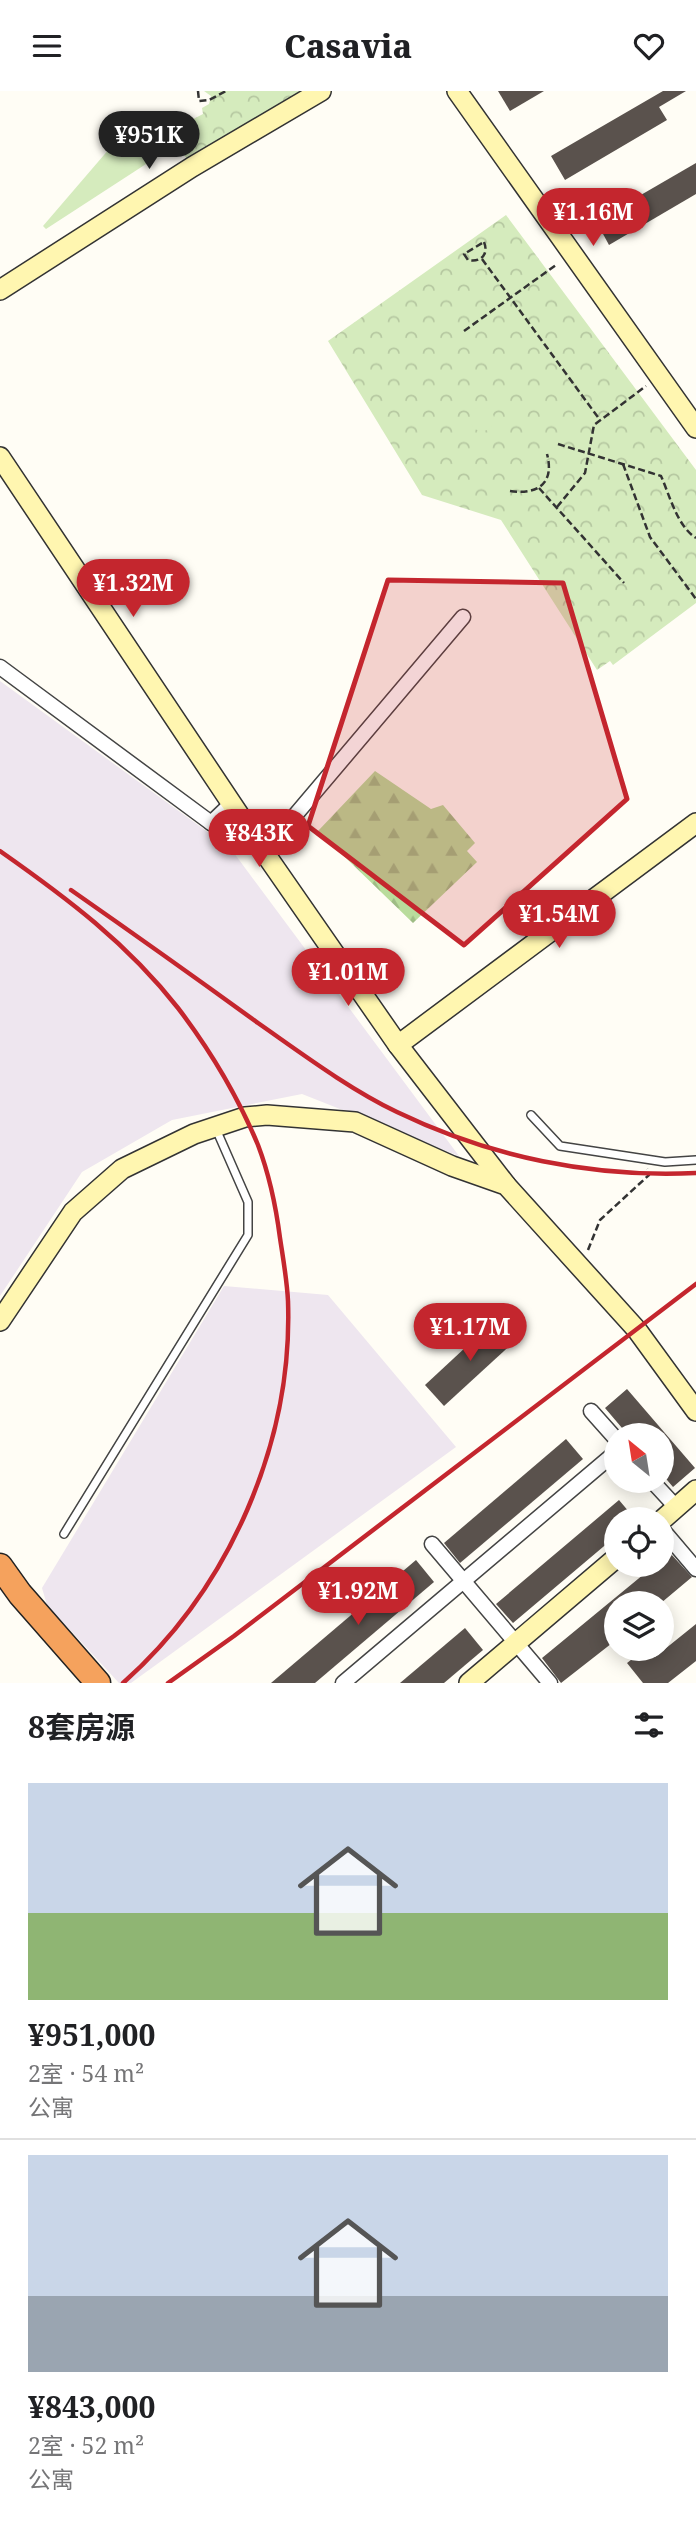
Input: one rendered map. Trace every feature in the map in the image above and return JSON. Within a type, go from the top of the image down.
[{"type":"highway","points":[[0,1566],[20,1594],[98,1683]]},
{"type":"street","points":[[0,290],[192,167],[321,91]]},
{"type":"street","points":[[457,91],[696,428]]},
{"type":"street","points":[[0,457],[264,852],[398,1045],[506,1185],[636,1330],[696,1411]]},
{"type":"street","points":[[264,852],[463,617]]},
{"type":"street","points":[[0,667],[211,823],[264,852]]},
{"type":"street","points":[[211,823],[232,803]]},
{"type":"street","points":[[398,1045],[696,823]]},
{"type":"street","points":[[0,1321],[73,1212],[122,1169],[194,1134],[245,1118],[267,1115],[355,1122],[452,1166],[506,1185]]},
{"type":"street","points":[[591,1412],[604,1426]]},
{"type":"street","points":[[343,1683],[604,1462]]},
{"type":"street","points":[[674,1509],[696,1490]]},
{"type":"street","points":[[674,1543],[696,1569]]},
{"type":"street","points":[[432,1544],[550,1683]]},
{"type":"street","points":[[469,1683],[604,1568]]},
{"type":"lane","points":[[531,1115],[560,1146],[665,1162],[696,1160]]},
{"type":"lane","points":[[64,1534],[248,1235],[248,1202],[216,1128]]},
{"type":"path","points":[[198,91],[199,101],[209,100],[226,91]]},
{"type":"path","points":[[484,242],[486,252],[482,259],[473,261],[464,254],[484,242]]},
{"type":"path","points":[[482,259],[600,420]]},
{"type":"path","points":[[464,331],[556,265]]},
{"type":"path","points":[[556,507],[585,473],[594,425],[646,386]]},
{"type":"path","points":[[558,444],[661,477],[681,521],[696,538]]},
{"type":"path","points":[[510,491],[528,492],[539,488],[546,481],[550,472],[547,454]]},
{"type":"path","points":[[623,464],[650,537],[696,599]]},
{"type":"path","points":[[539,488],[624,583]]},
{"type":"path","points":[[586,1255],[600,1220],[649,1175],[644,1159]]},
{"type":"highlighted area","points":[[388,580],[563,583],[627,799],[464,945],[308,826]]},
{"type":"shaded area","points":[[0,681],[231,849],[459,1156],[302,1094],[172,1120],[82,1172],[0,1296]]},
{"type":"shaded area","points":[[224,1286],[328,1295],[456,1447],[131,1683],[119,1683],[47,1605],[42,1588]]},
{"type":"green space","points":[[204,91],[302,91],[188,162],[172,130],[203,114],[202,108],[209,104],[211,96]]},
{"type":"green space","points":[[128,127],[149,143],[160,138],[163,153],[46,229],[43,226]]},
{"type":"green space","points":[[506,215],[696,470],[696,603],[613,665],[610,661],[597,670],[501,520],[422,495],[328,341]]},
{"type":"green space","points":[[482,407],[493,414],[494,419],[487,430],[482,431],[471,424],[470,419],[477,408]]},
{"type":"green space","points":[[375,771],[431,809],[443,805],[475,843],[467,851],[477,862],[413,923],[318,831]]},
{"type":"building","points":[[498,91],[544,91],[510,111]]},
{"type":"building","points":[[663,91],[686,91],[659,107],[667,120],[565,180],[551,156]]},
{"type":"building","points":[[696,163],[696,194],[609,245],[596,221]]},
{"type":"building","points":[[495,1320],[515,1341],[444,1406],[425,1385]]},
{"type":"building","points":[[627,1389],[656,1423],[618,1423],[605,1408]]},
{"type":"building","points":[[566,1439],[583,1459],[460,1563],[444,1543]]},
{"type":"building","points":[[674,1444],[695,1468],[674,1486]]},
{"type":"building","points":[[619,1500],[625,1507],[611,1507]]},
{"type":"building","points":[[604,1513],[604,1546],[513,1623],[496,1604]]},
{"type":"building","points":[[674,1557],[692,1577],[674,1592],[623,1591],[640,1577],[674,1577]]},
{"type":"building","points":[[416,1560],[434,1582],[315,1683],[271,1683]]},
{"type":"building","points":[[604,1607],[604,1649],[561,1683],[542,1658]]},
{"type":"building","points":[[696,1624],[696,1661],[668,1683],[643,1683],[627,1663],[674,1661],[674,1642]]},
{"type":"building","points":[[465,1628],[483,1650],[444,1683],[400,1683]]},
{"type":"railway","points":[[0,851],[49,886],[117,942],[178,1008],[201,1040],[223,1074],[258,1145],[272,1191],[284,1261],[288,1301],[287,1354],[279,1407],[266,1459],[247,1510],[223,1558],[194,1604],[161,1645],[123,1683]]},
{"type":"railway","points":[[71,890],[361,1093],[432,1128],[505,1152],[581,1168],[657,1174],[696,1173]]},
{"type":"railway","points":[[168,1683],[234,1636],[696,1284]]}]
